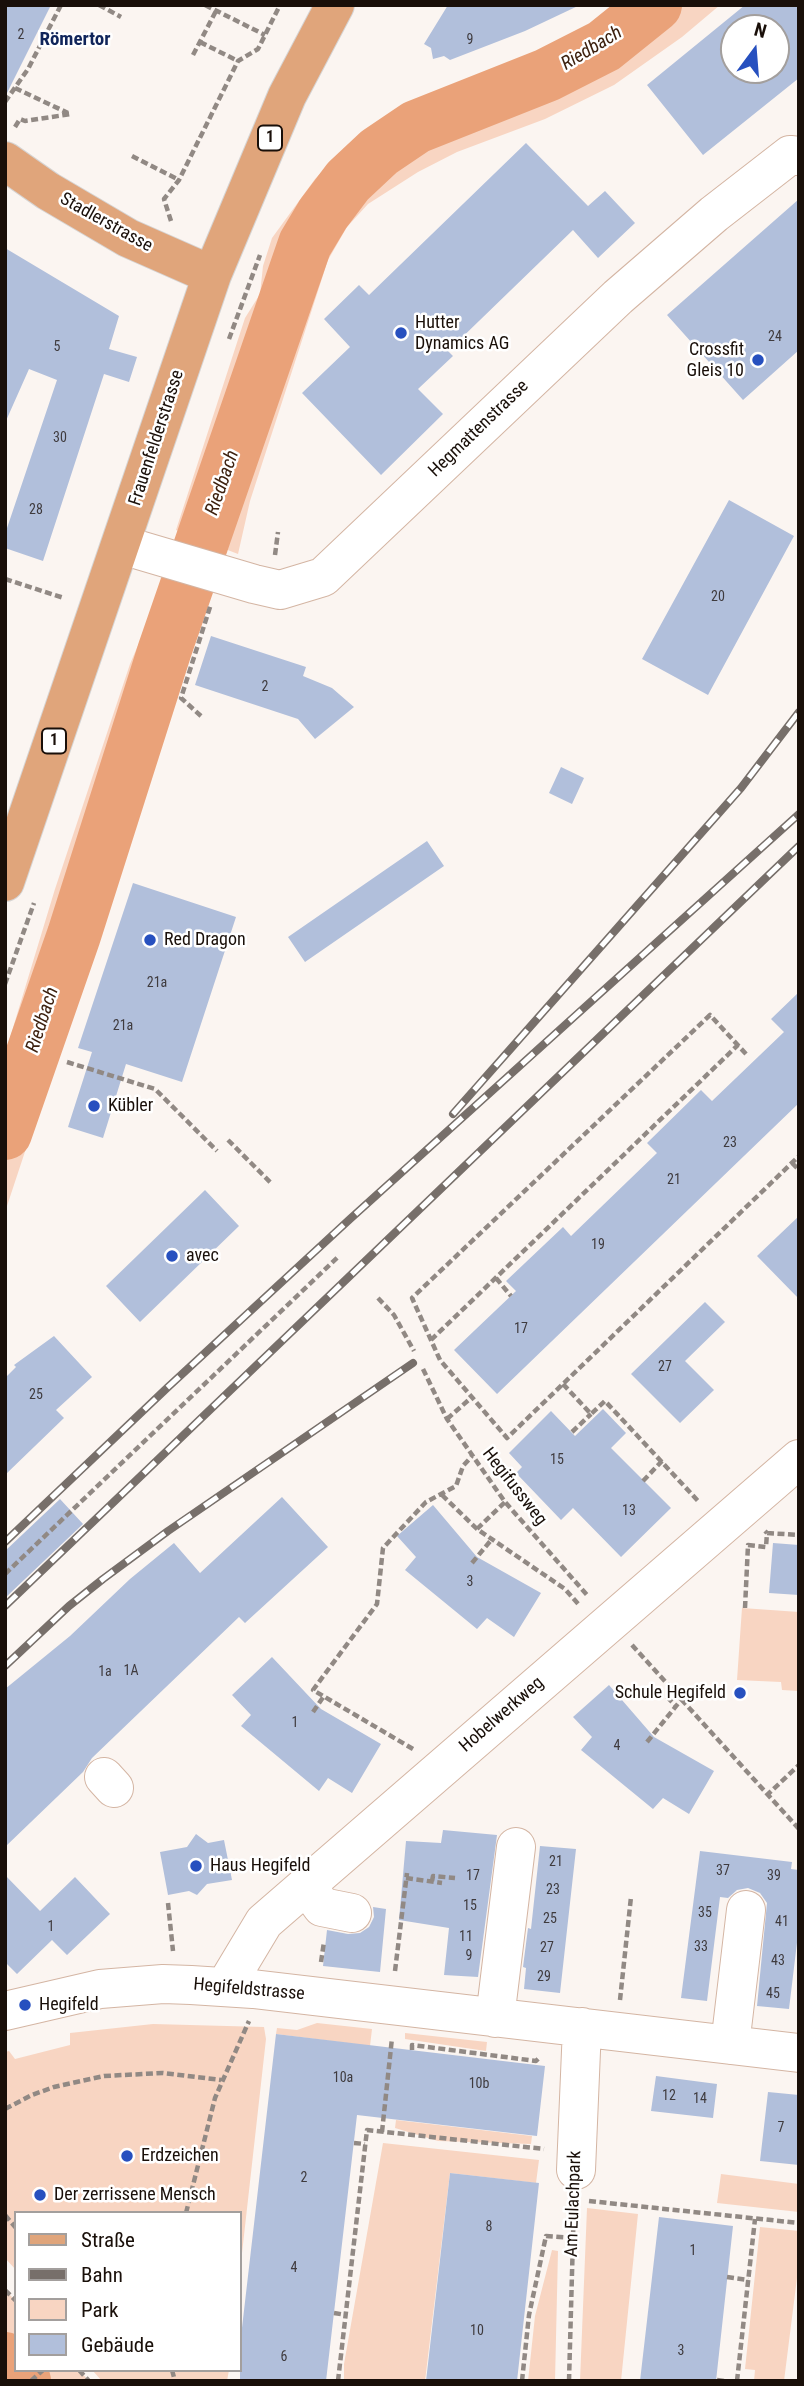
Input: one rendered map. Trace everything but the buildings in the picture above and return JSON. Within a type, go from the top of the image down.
[{"type":"main road","name":"Frauenfelderstrasse","points":[[5,882],[212,275],[287,96],[335,5]]},
{"type":"main road","name":"Stadlerstrasse","points":[[10,144],[58,197],[128,238],[212,275]]},
{"type":"street","name":"Hegmattenstrasse","points":[[122,545],[280,590],[323,577],[618,297],[714,214],[790,155],[799,156]]},
{"type":"street","name":"Hobelwerkweg","points":[[239,1988],[264,1922],[799,1459]]},
{"type":"street","points":[[495,2018],[516,1847]]},
{"type":"street","points":[[306,1885],[322,1907],[352,1913]]},
{"type":"street","points":[[730,2045],[746,1910]]},
{"type":"street","name":"Hegifeldstrasse","points":[[5,2011],[64,1996],[111,1988],[163,1984],[239,1988],[799,2053]]},
{"type":"street","name":"Am Eulachpark","points":[[575,2174],[582,2027]]},
{"type":"path","points":[[5,102],[28,69],[61,5]]},
{"type":"path","points":[[99,5],[121,17]]},
{"type":"path","points":[[205,5],[265,35]]},
{"type":"path","points":[[164,199],[180,180],[238,61],[258,50],[280,5]]},
{"type":"path","points":[[193,55],[216,11]]},
{"type":"path","points":[[200,42],[238,61]]},
{"type":"path","points":[[10,144],[20,119],[25,121],[71,114],[15,88]]},
{"type":"path","points":[[132,156],[180,180]]},
{"type":"path","points":[[274,567],[278,532]]},
{"type":"path","points":[[201,716],[181,698],[221,574]]},
{"type":"path","points":[[5,579],[64,598]]},
{"type":"path","points":[[746,1054],[710,1015],[412,1298],[440,1360],[507,1438],[799,1156]]},
{"type":"path","points":[[431,1340],[738,1045]]},
{"type":"path","points":[[67,1062],[155,1089],[217,1151]]},
{"type":"path","points":[[228,1140],[272,1184]]},
{"type":"path","points":[[792,1163],[799,1170]]},
{"type":"path","points":[[5,1574],[339,1256]]},
{"type":"path","points":[[496,1278],[511,1296]]},
{"type":"path","points":[[378,1298],[394,1315],[414,1352]]},
{"type":"path","name":"Hegifussweg","points":[[423,1369],[447,1419],[505,1502],[593,1601]]},
{"type":"path","points":[[563,1384],[591,1414]]},
{"type":"path","points":[[447,1419],[472,1397]]},
{"type":"path","points":[[572,1433],[605,1401],[721,1526]]},
{"type":"path","points":[[437,1772],[426,1759],[402,1742],[313,1690],[377,1604],[383,1548],[426,1502],[456,1486],[463,1466],[472,1456]]},
{"type":"path","points":[[643,1480],[662,1461]]},
{"type":"path","points":[[442,1495],[477,1529],[565,1589],[583,1609]]},
{"type":"path","points":[[477,1529],[505,1502]]},
{"type":"path","points":[[761,1527],[767,1533],[799,1535]]},
{"type":"path","points":[[744,1608],[748,1545],[766,1547],[767,1533]]},
{"type":"path","points":[[472,1563],[492,1539]]},
{"type":"path","points":[[624,1637],[766,1796],[799,1829]]},
{"type":"path","points":[[313,1712],[324,1696]]},
{"type":"path","points":[[667,1697],[676,1706]]},
{"type":"path","points":[[647,1742],[681,1700]]},
{"type":"path","points":[[766,1796],[799,1765]]},
{"type":"path","points":[[394,1975],[406,1876],[442,1883]]},
{"type":"path","points":[[432,1881],[433,1876],[455,1878]]},
{"type":"path","points":[[620,2002],[631,1896]]},
{"type":"path","points":[[168,1903],[174,1959]]},
{"type":"path","points":[[186,2211],[209,2116],[221,2080],[250,2019],[239,1988]]},
{"type":"path","points":[[382,2132],[393,2026]]},
{"type":"path","points":[[5,2109],[54,2087],[104,2076],[163,2073],[221,2080]]},
{"type":"path","points":[[338,2381],[367,2130],[575,2174],[755,2219],[799,2223]]},
{"type":"path","points":[[354,2143],[365,2144]]},
{"type":"path","name":"Am Eulachpark","points":[[569,2381],[575,2174]]},
{"type":"path","points":[[737,2381],[755,2219]]},
{"type":"path","points":[[522,2381],[520,2371],[528,2315],[546,2236],[573,2238]]},
{"type":"path","points":[[529,2271],[538,2272]]},
{"type":"path","points":[[727,2277],[748,2280]]},
{"type":"path","points":[[334,2313],[346,2315]]},
{"type":"path","points":[[717,2380],[724,2381]]},
{"type":"green space","points":[[617,5],[720,5],[682,37],[614,85],[545,119],[457,152],[418,172],[368,204],[347,227],[328,260],[250,501],[238,554],[176,530],[245,318],[260,294],[263,266],[272,238],[315,179],[351,142],[391,113],[430,94],[512,64],[589,25]]},
{"type":"green space","points":[[161,591],[196,601],[200,613],[161,741],[5,1212],[5,1054],[55,889],[130,664]]},
{"type":"green space","points":[[742,1608],[799,1612],[799,1691],[782,1690],[781,1682],[737,1680]]},
{"type":"green space","points":[[317,2023],[372,2029],[370,2046],[276,2034],[277,2028],[297,2030]]},
{"type":"green space","points":[[153,2024],[264,2027],[266,2039],[242,2253],[242,2211],[14,2211],[14,2268],[5,2258],[5,2052],[9,2051],[15,2059],[70,2045],[70,2033]]},
{"type":"green space","points":[[405,2033],[487,2042],[486,2051],[405,2039]]},
{"type":"green space","points":[[396,2120],[532,2136],[531,2144],[438,2141],[395,2128]]},
{"type":"green space","points":[[383,2143],[539,2160],[536,2183],[450,2173],[425,2381],[344,2381],[344,2364]]},
{"type":"green space","points":[[721,2174],[799,2184],[799,2212],[717,2203]]},
{"type":"green space","points":[[587,2208],[638,2214],[621,2381],[580,2381]]},
{"type":"green space","points":[[760,2227],[799,2231],[799,2262],[784,2381],[754,2381],[755,2370],[745,2369]]},
{"type":"green space","points":[[552,2250],[558,2251],[555,2381],[528,2381],[535,2316]]},
{"type":"green space","points":[[5,2290],[14,2299],[14,2372],[81,2372],[89,2381],[5,2381]]},
{"type":"green space","points":[[94,2372],[229,2372],[227,2381],[102,2381]]},
{"type":"waterway","name":"Riedbach","points":[[5,1133],[74,935],[165,649],[305,244],[348,181],[379,152],[416,127],[547,75],[604,46],[655,5]]},
{"type":"waterway","points":[[5,2359],[14,2369]]},
{"type":"waterway","points":[[16,2372],[24,2381]]},
{"type":"railway","points":[[453,1114],[741,788],[799,712]]},
{"type":"railway","points":[[5,1542],[350,1219],[799,814]]},
{"type":"railway","points":[[5,1606],[799,846]]},
{"type":"railway","points":[[5,1666],[69,1606],[103,1579],[168,1531],[413,1363]]},
{"type":"place","name":"Hutter Dynamics AG","points":[[401,333]]},
{"type":"place","name":"Crossfit Gleis 10","points":[[758,360]]},
{"type":"place","name":"Red Dragon","points":[[150,940]]},
{"type":"place","name":"Kübler","points":[[94,1106]]},
{"type":"place","name":"avec","points":[[172,1256]]},
{"type":"place","name":"Schule Hegifeld","points":[[740,1693]]},
{"type":"place","name":"Haus Hegifeld","points":[[196,1866]]},
{"type":"place","name":"Hegifeld","points":[[25,2005]]},
{"type":"place","name":"Erdzeichen","points":[[127,2156]]},
{"type":"place","name":"Der zerrissene Mensch","points":[[40,2195]]},
{"type":"district","name":"Römertor","points":[[75,40]]}]
